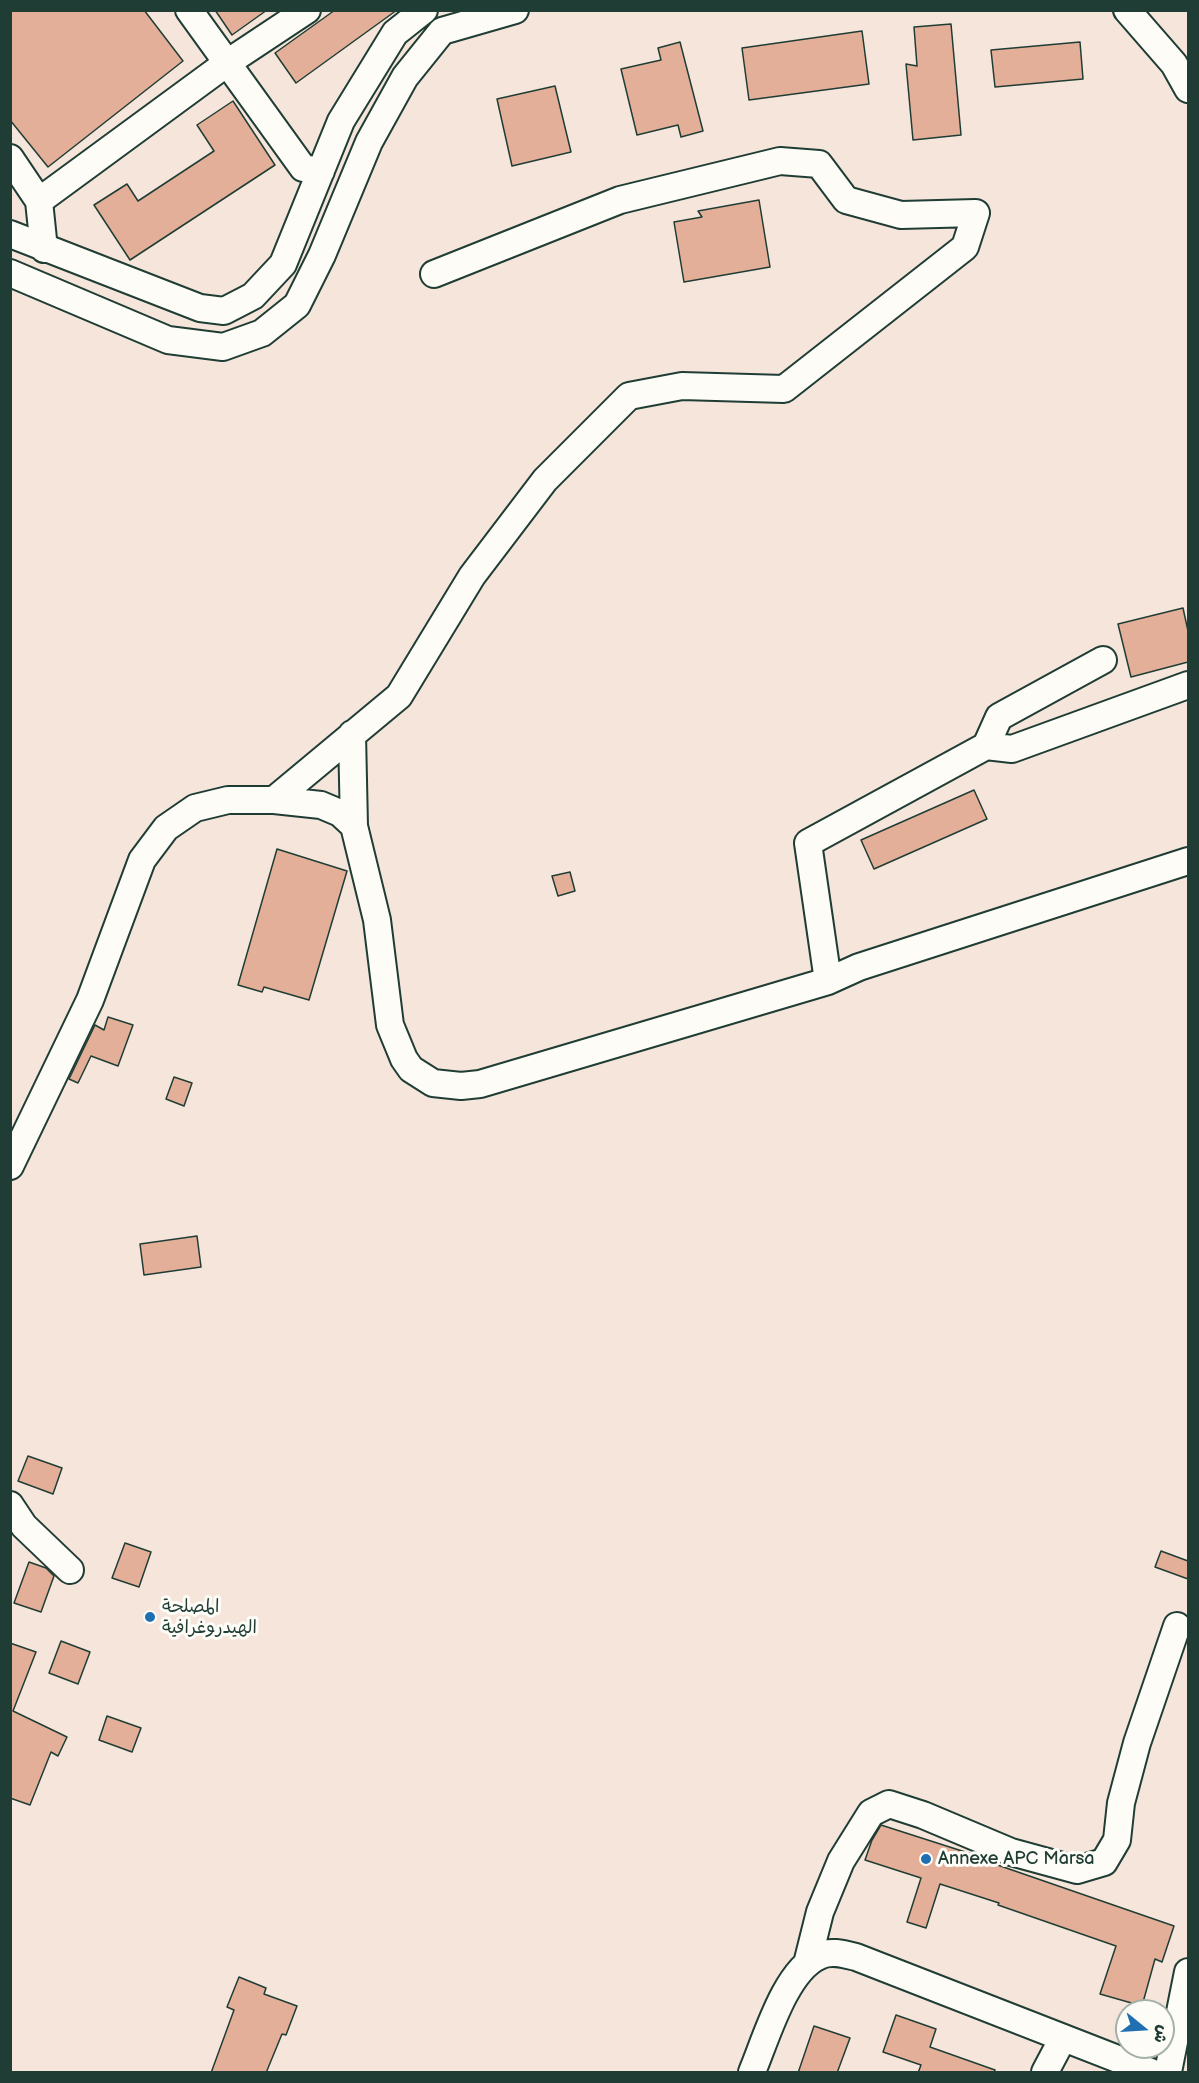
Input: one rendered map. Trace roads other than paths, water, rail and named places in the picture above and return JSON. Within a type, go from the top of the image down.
[{"type":"street","points":[[189,10],[303,168],[321,171]]},
{"type":"street","points":[[39,201],[227,63],[306,10]]},
{"type":"street","points":[[10,234],[200,308],[224,311],[253,296],[283,264],[341,121],[395,33],[424,10]]},
{"type":"street","points":[[10,273],[168,340],[223,347],[262,333],[297,305],[322,255],[369,142],[405,77],[442,31],[515,10]]},
{"type":"street","points":[[1127,10],[1174,64],[1188,89]]},
{"type":"street","points":[[10,158],[39,201],[44,249]]},
{"type":"street","points":[[274,800],[399,696],[472,576],[545,480],[630,396],[682,386],[784,389],[965,247],[976,213],[901,215],[846,200],[819,164],[780,161],[620,200],[434,274]]},
{"type":"street","points":[[986,746],[999,717],[1102,660]]},
{"type":"street","points":[[828,981],[808,843],[986,746],[1012,749],[1188,685]]},
{"type":"street","points":[[352,734],[354,826],[377,920],[390,1025],[411,1069],[433,1083],[462,1086],[480,1084],[828,981],[860,967],[1188,861]]},
{"type":"street","points":[[10,1166],[90,1000],[142,860],[166,828],[195,808],[228,800],[274,800],[321,805],[340,813],[354,826]]},
{"type":"street","points":[[10,1505],[24,1526],[70,1570]]},
{"type":"street","points":[[807,1964],[820,1912],[841,1862],[871,1813],[889,1804],[923,1815],[1011,1852],[1077,1870],[1104,1862],[1117,1840],[1121,1803],[1137,1743],[1177,1626]]},
{"type":"street","points":[[752,2073],[795,1975],[819,1955],[831,1953],[856,1957],[1151,2073]]},
{"type":"street","points":[[1168,2073],[1188,1972]]},
{"type":"street","points":[[1045,2073],[1063,2038]]},
{"type":"place","name":"المصلحة الهيدروغرافية","points":[[150,1617]]},
{"type":"place","name":"Annexe APC Marsa","points":[[926,1859]]}]
